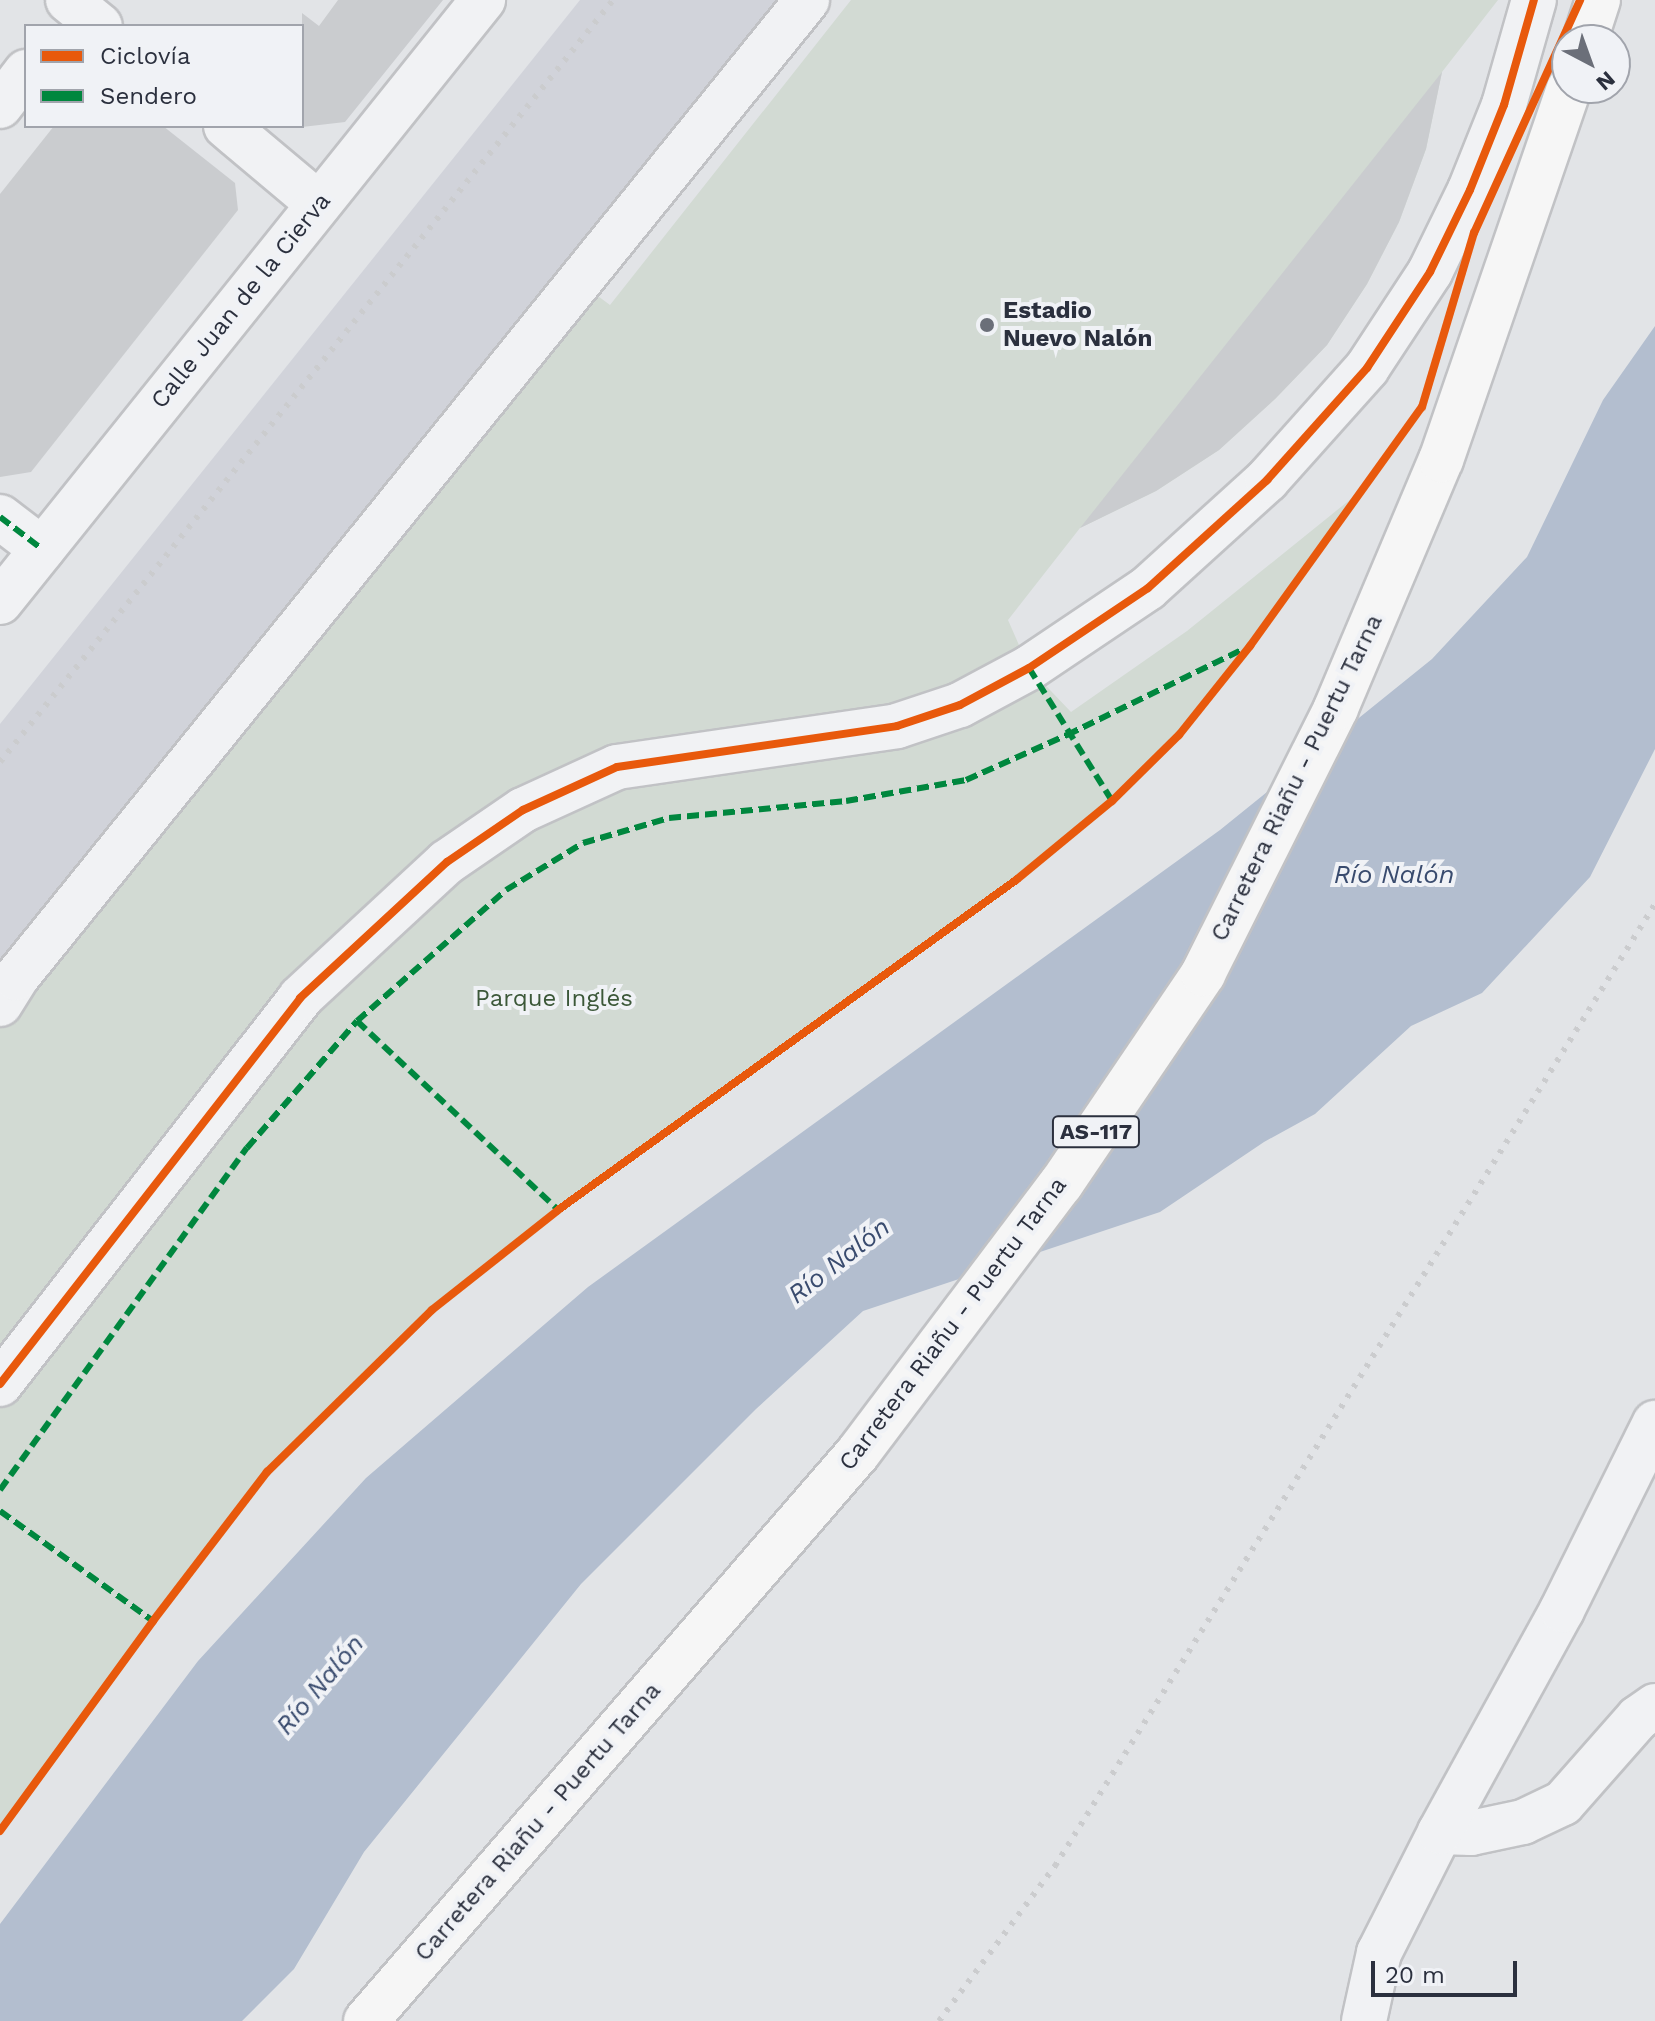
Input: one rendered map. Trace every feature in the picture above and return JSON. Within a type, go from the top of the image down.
[{"type":"main road","points":[[1590,24],[1598,0]]},
{"type":"main road","name":"Carretera Riañu - Puertu Tarna","points":[[366,2021],[858,1453],[1061,1184],[1203,974],[1336,708],[1441,460],[1563,104]]},
{"type":"street","name":"Calle Juan de la Cierva","points":[[0,602],[483,0]]},
{"type":"street","points":[[0,1004],[16,978],[807,0]]},
{"type":"street","points":[[0,1384],[300,998],[459,854],[523,810],[617,767],[897,726],[960,705],[1029,668],[1148,588],[1267,480],[1367,368],[1430,272],[1470,190],[1504,105],[1534,0]]},
{"type":"street","points":[[0,106],[24,75]]},
{"type":"street","points":[[228,128],[319,204]]},
{"type":"street","points":[[0,517],[42,549]]},
{"type":"street","points":[[1364,2021],[1379,1953],[1440,1832],[1562,1610],[1655,1423]]},
{"type":"street","points":[[1440,1832],[1471,1833],[1523,1822],[1563,1803],[1638,1718],[1655,1706]]},
{"type":"shaded area","points":[[580,0],[779,0],[0,963],[0,724]]},
{"type":"green space","name":"Parque Inglés","points":[[851,0],[1498,0],[1442,72],[1426,149],[1399,222],[1367,284],[1327,345],[1275,399],[1219,450],[1156,491],[1080,528],[1008,620],[1029,668],[1071,712],[1187,631],[1367,486],[1250,646],[1179,735],[1112,801],[1016,880],[558,1210],[432,1310],[337,1400],[267,1472],[153,1621],[0,1831],[0,1004],[579,282],[610,305]]},
{"type":"water","name":"Río Nalón","points":[[1655,326],[1655,749],[1590,877],[1482,993],[1411,1026],[1315,1114],[1264,1142],[1160,1212],[863,1311],[756,1409],[581,1584],[364,1852],[294,1969],[242,2021],[0,2021],[0,1924],[198,1661],[366,1478],[588,1287],[1220,830],[1432,659],[1527,557],[1603,400]]},
{"type":"building","points":[[338,0],[443,0],[345,122],[304,127],[302,13],[319,26]]},
{"type":"building","points":[[1442,72],[1426,149],[1399,222],[1367,284],[1327,345],[1275,399],[1219,450],[1156,491],[1080,528]]},
{"type":"building","points":[[52,128],[166,128],[235,183],[238,210],[31,472],[0,477],[0,194]]},
{"type":"railway","points":[[0,762],[613,0]]},
{"type":"railway","points":[[939,2021],[1055,1866],[1655,904]]},
{"type":"marked path","points":[[0,517],[42,549]]},
{"type":"marked path","points":[[0,1490],[247,1148],[357,1021],[506,890],[583,843],[669,818],[846,801],[966,780],[1067,735],[1243,649]]},
{"type":"marked path","points":[[1029,668],[1112,801]]},
{"type":"marked path","points":[[357,1021],[558,1210]]},
{"type":"marked path","points":[[0,1511],[153,1621]]},
{"type":"cycle path","points":[[0,1384],[300,998],[447,862],[523,810],[617,767],[897,726],[960,705],[1029,668],[1148,588],[1267,480],[1367,368],[1430,272],[1470,190],[1504,105],[1534,0]]},
{"type":"cycle path","points":[[0,1831],[153,1621],[267,1472],[432,1310],[558,1210],[1016,880],[1112,801],[1179,735],[1250,646],[1422,407],[1474,233],[1580,0]]},
{"type":"place","name":"Estadio Nuevo Nalón","points":[[987,325]]}]
